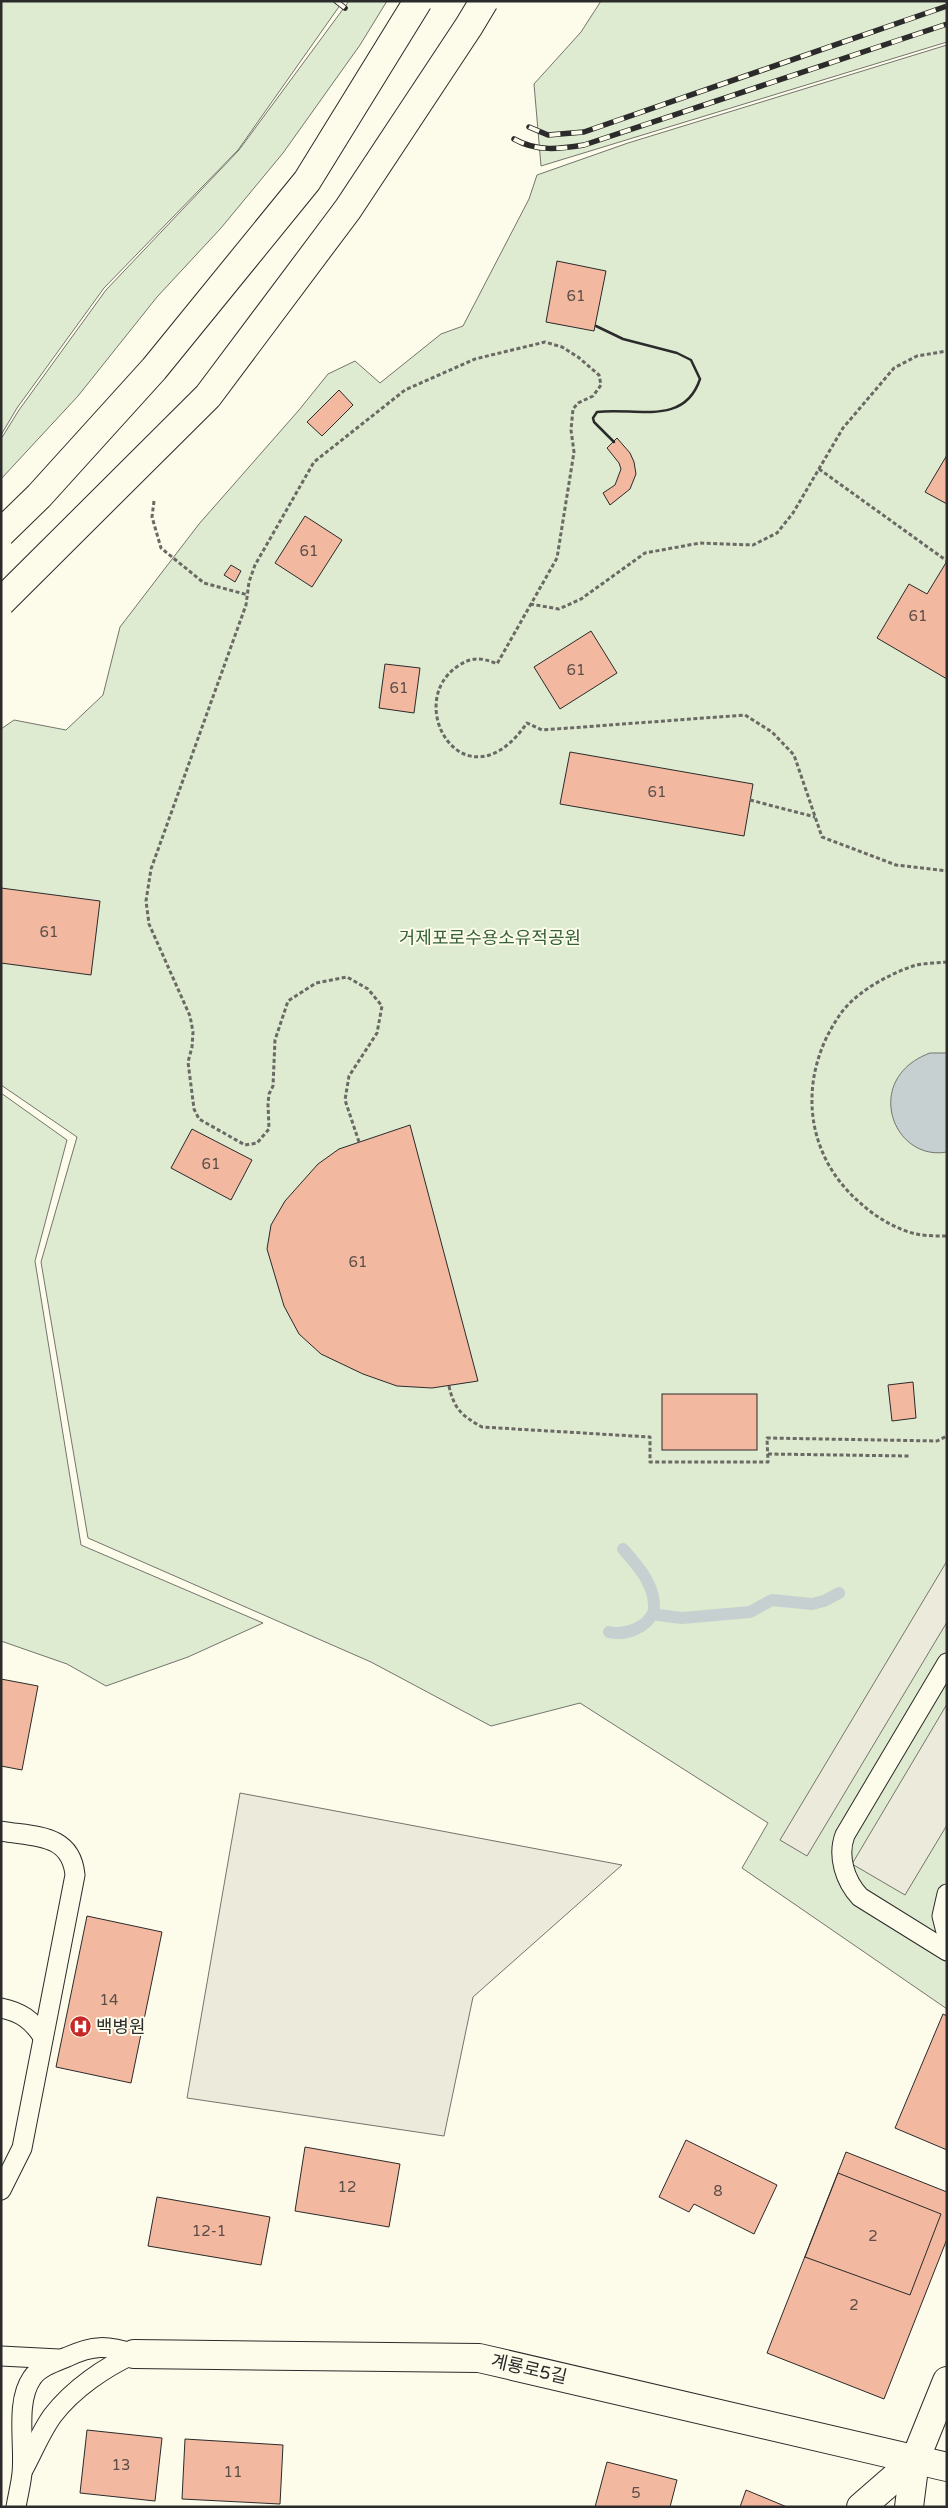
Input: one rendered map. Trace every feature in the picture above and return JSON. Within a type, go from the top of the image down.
[{"type":"main road","points":[[1,533],[39,496],[154,369],[306,181],[418,1]]},
{"type":"main road","points":[[1,602],[208,396],[348,209],[484,1]]},
{"type":"main road","name":"계룡로5길","points":[[134,2354],[479,2358],[947,2467]]},
{"type":"main road","points":[[909,2507],[915,2460],[947,2381]]},
{"type":"main road","points":[[861,2507],[915,2460]]},
{"type":"lane","points":[[947,1663],[845,1835],[841,1853],[845,1872],[853,1889],[860,1896],[947,1951]]},
{"type":"lane","points":[[1,1831],[51,1840],[61,1844],[68,1852],[74,1865],[74,1876],[22,2148],[1,2190]]},
{"type":"lane","points":[[947,1894],[942,1916],[947,1936]]},
{"type":"lane","points":[[1,2008],[24,2015],[35,2025],[43,2037]]},
{"type":"lane","points":[[16,2507],[22,2472],[22,2420],[25,2390],[32,2377],[43,2368],[86,2348],[111,2347],[134,2354]]},
{"type":"lane","points":[[22,2472],[54,2415],[69,2399],[104,2370],[134,2354]]},
{"type":"lane","points":[[1,2356],[40,2360],[63,2359]]},
{"type":"path","points":[[359,1142],[345,1100],[348,1076],[377,1033],[382,1006],[368,989],[347,977],[316,983],[288,1001],[275,1040],[273,1086],[269,1094],[269,1129],[266,1134],[252,1145],[245,1145],[199,1119],[194,1109],[188,1062],[193,1032],[190,1016],[149,924],[146,901],[152,869],[162,837],[246,604],[249,582],[255,565],[314,462],[405,390],[475,359],[545,342],[562,347],[578,357],[599,375],[601,385],[593,396],[578,403],[573,409],[571,430],[574,452],[557,558],[497,664],[485,659],[471,659],[454,669],[443,681],[436,709],[437,719],[439,728],[450,745],[466,755],[486,756],[512,744],[527,723],[542,730],[746,715],[772,732],[794,755],[822,837],[896,864],[947,871]]},
{"type":"path","points":[[530,604],[559,609],[581,599],[645,553],[700,543],[753,545],[777,533],[793,513],[843,428],[894,368],[917,356],[947,351]]},
{"type":"path","points":[[819,468],[947,560]]},
{"type":"path","points":[[750,800],[814,817]]},
{"type":"path","points":[[947,962],[914,965],[873,984],[839,1015],[818,1055],[811,1100],[818,1145],[840,1186],[875,1216],[916,1234],[947,1236]]},
{"type":"path","points":[[449,1386],[452,1403],[465,1418],[482,1427],[650,1437],[650,1462],[768,1462],[767,1438],[937,1440],[947,1436]]},
{"type":"path","points":[[768,1454],[909,1456]]},
{"type":"green space","points":[[1,1],[343,1],[238,150],[104,288],[17,408],[1,435]]},
{"type":"green space","points":[[349,1],[387,1],[360,45],[283,153],[221,228],[157,297],[78,396],[1,479],[1,439],[19,410],[106,290],[239,150]]},
{"type":"green space","points":[[601,1],[947,1],[947,42],[541,166],[534,84],[581,32]]},
{"type":"green space","name":"거제포로수용소유적공원","points":[[947,45],[947,2009],[742,1868],[768,1823],[580,1703],[491,1726],[371,1662],[88,1538],[41,1262],[77,1137],[1,1085],[1,729],[14,720],[66,730],[103,695],[120,627],[199,524],[328,374],[355,361],[380,383],[441,334],[463,326],[529,199],[537,175],[628,143]]},
{"type":"green space","points":[[1,1093],[67,1140],[35,1261],[81,1545],[263,1623],[188,1657],[106,1686],[67,1664],[1,1641]]},
{"type":"shaded area","points":[[930,1053],[947,1053],[947,1152],[928,1152],[912,1144],[900,1132],[892,1116],[891,1098],[896,1080],[909,1065]]},
{"type":"shaded area","points":[[947,1561],[947,1622],[807,1856],[780,1840]]},
{"type":"shaded area","points":[[947,1704],[947,1825],[905,1895],[852,1864]]},
{"type":"shaded area","points":[[240,1793],[622,1865],[473,1997],[444,2136],[187,2098]]},
{"type":"building","points":[[557,261],[606,271],[594,331],[546,322]]},
{"type":"building","points":[[339,390],[353,405],[322,436],[307,422]]},
{"type":"building","points":[[617,438],[630,453],[636,474],[630,489],[610,505],[603,493],[615,485],[621,469],[619,463],[607,448]]},
{"type":"building","points":[[947,455],[947,504],[925,492]]},
{"type":"building","points":[[305,516],[342,540],[312,587],[275,563]]},
{"type":"building","points":[[947,561],[947,679],[877,638],[909,584],[927,594]]},
{"type":"building","points":[[231,565],[241,571],[235,582],[224,575]]},
{"type":"building","points":[[591,631],[617,673],[560,709],[534,667]]},
{"type":"building","points":[[385,664],[420,668],[414,713],[379,708]]},
{"type":"building","points":[[570,752],[753,784],[744,836],[560,804]]},
{"type":"building","points":[[1,888],[100,901],[91,975],[1,963]]},
{"type":"building","points":[[410,1125],[478,1381],[432,1388],[397,1386],[363,1374],[321,1354],[299,1334],[284,1306],[267,1249],[271,1225],[285,1201],[318,1164],[339,1149]]},
{"type":"building","points":[[192,1129],[252,1160],[231,1200],[171,1168]]},
{"type":"building","points":[[913,1382],[916,1418],[892,1421],[888,1385]]},
{"type":"building","points":[[662,1394],[757,1394],[757,1450],[662,1450]]},
{"type":"building","points":[[1,1679],[38,1686],[22,1770],[1,1766]]},
{"type":"building","points":[[87,1916],[162,1932],[131,2083],[56,2067]]},
{"type":"building","points":[[943,2014],[947,2016],[947,2150],[895,2128]]},
{"type":"building","points":[[686,2140],[777,2185],[754,2234],[694,2204],[689,2212],[659,2197]]},
{"type":"building","points":[[305,2147],[400,2164],[389,2227],[295,2211]]},
{"type":"building","points":[[846,2152],[947,2192],[947,2239],[884,2399],[767,2353]]},
{"type":"building","points":[[838,2173],[941,2214],[910,2295],[805,2257]]},
{"type":"building","points":[[157,2197],[270,2217],[261,2265],[148,2246]]},
{"type":"building","points":[[87,2430],[162,2438],[155,2501],[80,2493]]},
{"type":"building","points":[[185,2439],[283,2445],[280,2504],[182,2499]]},
{"type":"building","points":[[607,2462],[677,2480],[670,2507],[595,2507]]},
{"type":"building","points":[[746,2490],[787,2507],[740,2507]]},
{"type":"waterway","points":[[623,1549],[645,1577],[652,1593],[654,1611]]},
{"type":"waterway","points":[[609,1632],[622,1633],[635,1629],[646,1622],[654,1611],[658,1615],[682,1618],[750,1612],[772,1600],[812,1604],[824,1601],[839,1593]]},
{"type":"railway","points":[[336,1],[345,8]]},
{"type":"railway","points":[[529,127],[548,135],[584,132],[947,6]]},
{"type":"railway","points":[[514,139],[540,148],[584,145],[947,24]]},
{"type":"wall","points":[[596,326],[623,339],[677,353],[691,360],[700,379],[693,394],[682,404],[670,409],[657,412],[597,412],[593,418],[594,422],[614,442]]},
{"type":"place","name":"백병원","points":[[80,2027]]}]
